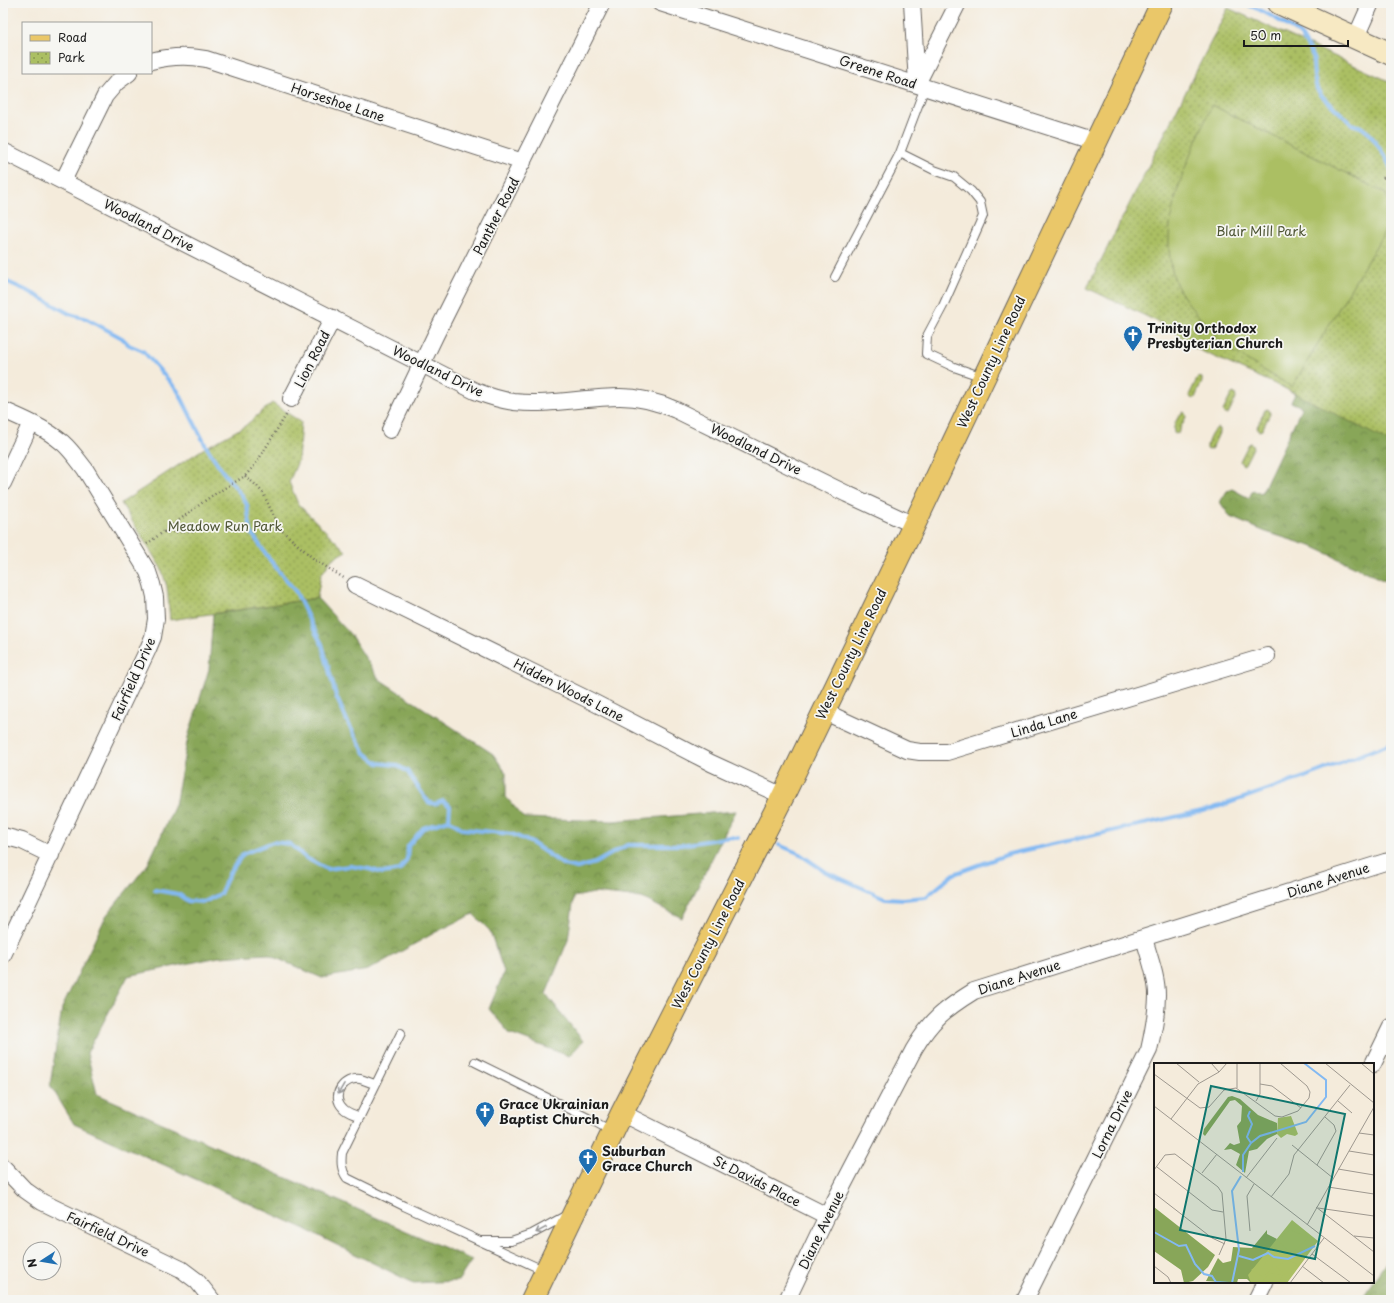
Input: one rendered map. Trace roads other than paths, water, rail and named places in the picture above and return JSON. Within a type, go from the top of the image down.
[{"type":"main road","name":"West County Line Road","points":[[532,1300],[618,1123],[783,796],[914,525],[1162,3]]},
{"type":"main road","points":[[1279,3],[1391,54]]},
{"type":"street","name":"Panther Road","points":[[390,430],[602,3]]},
{"type":"street","name":"Greene Road","points":[[660,3],[709,11],[921,86],[1096,142]]},
{"type":"street","points":[[912,3],[921,86]]},
{"type":"street","points":[[921,86],[958,3]]},
{"type":"street","points":[[1356,38],[1371,3]]},
{"type":"street","name":"Horseshoe Lane","points":[[152,61],[176,56],[196,57],[523,162]]},
{"type":"street","points":[[62,181],[105,96],[117,82],[128,74]]},
{"type":"street","name":"Woodland Drive","points":[[3,151],[475,391],[494,398],[513,402],[532,403],[620,397],[640,398],[658,402],[914,525]]},
{"type":"street","name":"Lion Road","points":[[291,399],[333,318]]},
{"type":"street","name":"Fairfield Drive","points":[[3,410],[43,429],[63,443],[85,469],[148,572],[155,597],[156,619],[153,637],[148,649],[3,955]]},
{"type":"street","points":[[3,483],[31,423]]},
{"type":"street","name":"Hidden Woods Lane","points":[[355,585],[589,700],[711,763],[783,796]]},
{"type":"street","name":"Linda Lane","points":[[823,711],[907,750],[920,752],[947,752],[1268,656]]},
{"type":"street","points":[[3,836],[22,841],[51,855]]},
{"type":"street","name":"Diane Avenue","points":[[787,1300],[827,1216],[914,1049],[924,1032],[937,1017],[954,1004],[974,991],[1391,861]]},
{"type":"street","name":"Lorna Drive","points":[[1025,1300],[1149,1050],[1156,1018],[1157,994],[1156,982],[1144,938]]},
{"type":"street","points":[[1373,1063],[1391,1027]]},
{"type":"street","name":"St Davids Place","points":[[618,1123],[827,1216]]},
{"type":"street","name":"Fairfield Drive","points":[[3,1167],[25,1190],[42,1202],[181,1269],[197,1281],[212,1300]]},
{"type":"street","points":[[1256,1300],[1264,1283]]},
{"type":"lane","points":[[836,277],[900,152],[921,86]]},
{"type":"lane","points":[[900,152],[921,164],[954,177],[971,191],[980,202],[983,216],[943,306],[927,336],[926,354],[954,367],[984,378]]},
{"type":"lane","points":[[401,1033],[342,1153],[341,1163],[343,1173],[347,1178],[545,1272]]},
{"type":"lane","points":[[475,1062],[588,1118],[618,1123]]},
{"type":"lane","points":[[360,1117],[344,1110],[338,1102],[339,1090],[346,1082],[354,1079],[360,1079],[375,1084]]},
{"type":"lane","points":[[479,1241],[512,1241],[532,1234],[575,1210]]},
{"type":"waterway","points":[[1243,3],[1275,18],[1297,32],[1302,37],[1314,58],[1314,76],[1317,89],[1321,95],[1352,124],[1361,127],[1370,134],[1386,158],[1391,169]]},
{"type":"waterway","points":[[3,280],[30,292],[70,314],[87,319],[122,338],[129,345],[143,351],[178,391],[206,446],[223,472],[241,494],[247,505],[251,532],[270,560],[296,592],[322,644],[336,696],[349,725],[365,753],[378,763],[396,765],[407,771],[428,802],[435,804],[443,801],[450,806],[449,820]]},
{"type":"waterway","points":[[779,845],[798,853],[826,872],[885,898],[903,899],[926,897],[954,874],[1009,854],[1211,809],[1305,777],[1391,743]]},
{"type":"waterway","points":[[155,890],[178,894],[188,901],[204,902],[220,894],[230,872],[243,854],[273,842],[290,844],[306,858],[327,869],[350,866],[383,873],[400,870],[407,859],[408,846],[423,828],[449,820],[463,829],[512,834],[532,843],[564,865],[577,868],[595,863],[627,845],[681,845],[730,837],[738,838]]},
{"type":"place","name":"Trinity Orthodox Presbyterian Church","points":[[1133,352]]},
{"type":"place","name":"Grace Ukrainian Baptist Church","points":[[485,1128]]},
{"type":"place","name":"Suburban Grace Church","points":[[588,1175]]},
{"type":"park label","name":"Blair Mill Park","points":[[1261,231]]},
{"type":"park label","name":"Meadow Run Park","points":[[225,526]]}]
